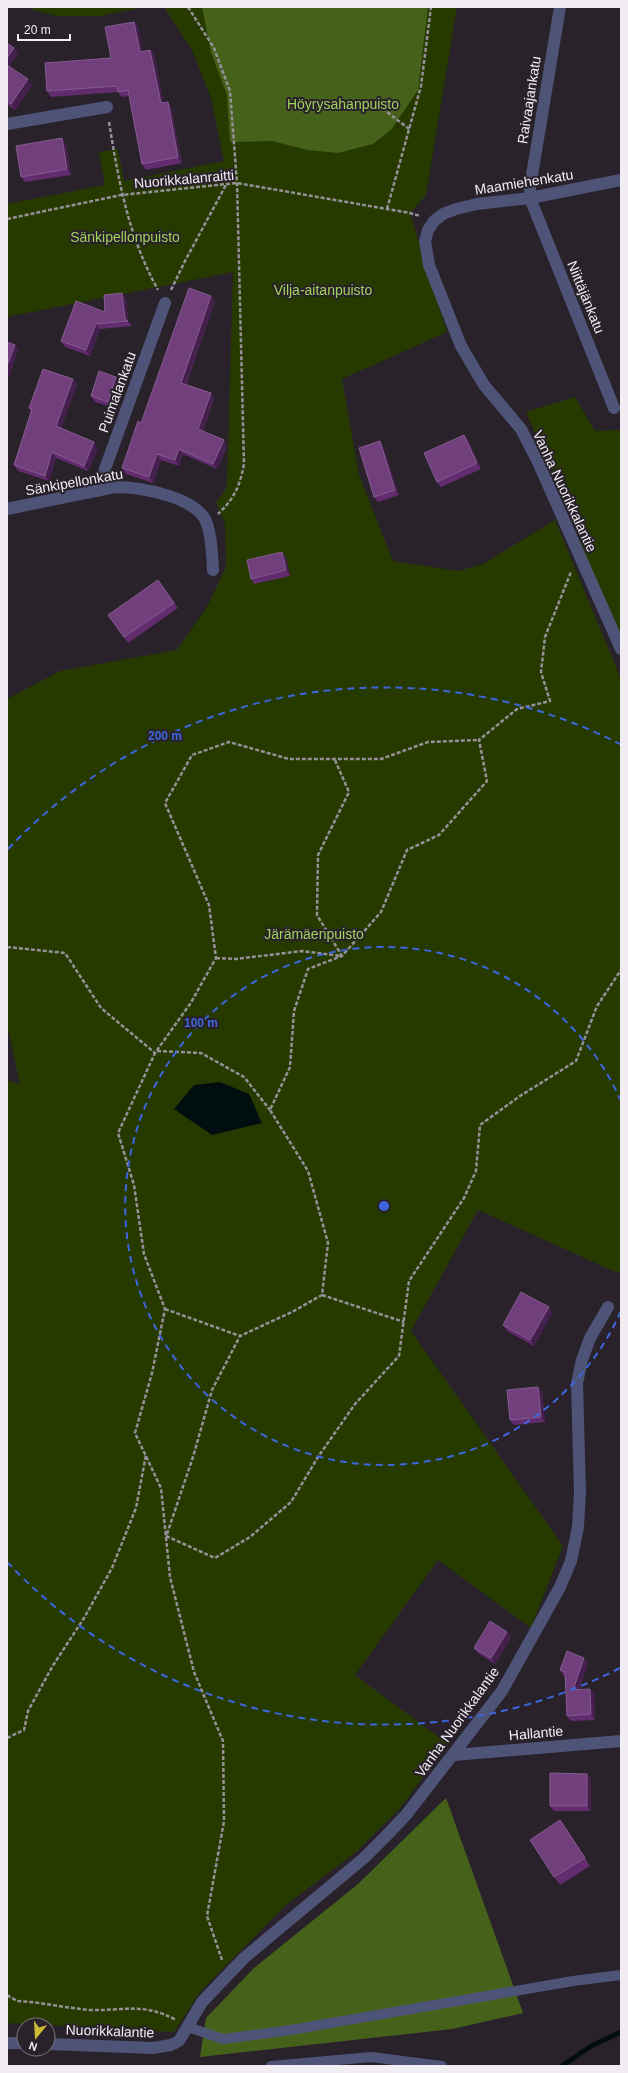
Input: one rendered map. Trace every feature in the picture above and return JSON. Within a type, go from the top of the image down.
[{"type":"street","name":"Raivaajankatu","points":[[530,198],[530,187],[560,7]]},
{"type":"street","points":[[7,124],[107,107]]},
{"type":"street","name":"Maamiehenkatu","points":[[434,221],[443,214],[477,204],[530,198],[621,180]]},
{"type":"street","name":"Niittäjänkatu","points":[[530,198],[614,408]]},
{"type":"street","name":"Vanha Nuorikkalantie","points":[[434,221],[428,230],[425,241],[426,252],[439,294],[461,346],[484,385],[521,429],[538,462],[621,649]]},
{"type":"street","name":"Puimalankatu","points":[[97,491],[165,303]]},
{"type":"street","name":"Sänkipellonkatu","points":[[7,509],[115,487],[132,487],[150,490],[187,503],[201,512],[207,524],[214,570]]},
{"type":"street","name":"Vanha Nuorikkalantie","points":[[171,2045],[179,2041],[202,2002],[244,1958],[380,1842],[406,1815],[502,1691],[560,1587],[571,1561],[578,1527],[580,1492],[577,1383],[582,1360],[590,1338],[608,1307]]},
{"type":"street","name":"Hallantie","points":[[454,1754],[621,1741]]},
{"type":"street","name":"Nuorikkalantie","points":[[56,2044],[153,2048],[171,2045]]},
{"type":"lane","points":[[188,2027],[223,2039],[291,2030],[573,1981],[621,1975]]},
{"type":"lane","points":[[271,2066],[371,2057],[439,2066]]},
{"type":"path","points":[[188,7],[214,48],[230,91],[237,183],[244,464],[242,479],[231,502],[207,524]]},
{"type":"path","points":[[387,209],[421,86],[431,7]]},
{"type":"path","points":[[373,101],[409,129]]},
{"type":"path","points":[[107,107],[121,195],[144,265],[165,303]]},
{"type":"path","points":[[165,303],[185,261],[227,183]]},
{"type":"path","name":"Nuorikkalanraitti","points":[[7,219],[121,195],[237,183],[410,213],[434,221]]},
{"type":"path","points":[[227,1976],[207,1916],[224,1821],[223,1742],[194,1672],[170,1577],[161,1488],[135,1433],[152,1373],[164,1309],[144,1254],[134,1185],[118,1133],[156,1052],[190,1004],[216,958],[209,904],[165,804],[192,755],[229,742],[289,759],[382,759],[428,742],[479,740],[516,709],[550,701],[541,672],[545,637],[578,554]]},
{"type":"path","points":[[270,1110],[290,1067],[294,1011],[308,969],[342,956],[381,912],[407,850],[438,835],[487,781],[479,740]]},
{"type":"path","points":[[335,760],[349,792],[318,855],[317,915],[342,956]]},
{"type":"path","points":[[7,947],[65,953],[101,1008],[156,1052],[200,1053],[244,1077],[270,1110],[308,1171],[328,1242],[322,1295]]},
{"type":"path","points":[[216,958],[243,959],[302,951],[342,956]]},
{"type":"path","points":[[166,1536],[215,1558],[250,1537],[291,1502],[318,1457],[355,1404],[399,1356],[409,1281],[464,1198],[476,1171],[480,1125],[520,1096],[576,1061],[597,1006],[621,970]]},
{"type":"path","points":[[166,1536],[193,1457],[212,1390],[240,1336],[292,1312],[322,1295],[404,1322]]},
{"type":"path","points":[[164,1309],[240,1336]]},
{"type":"path","points":[[7,1738],[24,1730],[28,1711],[52,1667],[84,1618],[112,1568],[136,1508],[146,1455]]},
{"type":"path","points":[[7,1995],[16,2001],[38,2002],[89,2010],[141,2007],[165,2014],[188,2027]]},
{"type":"green space","points":[[32,7],[145,7],[100,16],[56,16],[33,10]]},
{"type":"green space","name":"Järämäenpuisto","points":[[164,7],[457,7],[426,195],[410,213],[447,332],[342,379],[359,475],[393,561],[458,571],[483,564],[555,520],[621,679],[621,1269],[618,1273],[478,1210],[411,1331],[563,1546],[531,1628],[438,1560],[355,1675],[448,1744],[401,1807],[356,1852],[286,1905],[200,1992],[174,2032],[56,2026],[56,2017],[16,2017],[16,2023],[7,2023],[7,1080],[20,1084],[7,1024],[7,699],[60,671],[177,650],[208,605],[226,567],[225,523],[216,503],[227,487],[233,272],[7,317],[7,204],[105,185],[99,152],[118,149],[124,181],[224,161],[211,98],[192,50]]},
{"type":"green space","name":"Höyrysahanpuisto","points":[[202,7],[428,7],[418,90],[391,130],[373,144],[338,153],[307,150],[272,141],[230,142],[227,95],[211,52]]},
{"type":"green space","points":[[575,397],[595,431],[621,430],[621,644],[580,546],[579,532],[526,412]]},
{"type":"green space","points":[[446,1798],[523,2013],[452,2029],[200,2057],[206,2018],[254,1968],[358,1884]]},
{"type":"shaded area","points":[[220,1082],[249,1094],[262,1123],[212,1135],[174,1109],[194,1085]]},
{"type":"building","points":[[134,22],[140,52],[150,50],[161,103],[168,102],[178,157],[142,164],[128,90],[118,92],[117,86],[47,91],[45,63],[111,58],[105,27]]},
{"type":"building","points":[[7,43],[14,48],[7,58]]},
{"type":"building","points":[[7,65],[28,79],[11,104],[7,101]]},
{"type":"building","points":[[62,138],[67,169],[21,177],[16,146]]},
{"type":"building","points":[[189,288],[211,296],[181,383],[211,393],[198,429],[224,440],[213,464],[179,449],[175,460],[157,454],[149,477],[122,468],[138,421],[141,423]]},
{"type":"building","points":[[122,293],[125,319],[128,321],[96,324],[86,350],[61,341],[76,301],[105,312],[104,295]]},
{"type":"building","points":[[7,342],[15,345],[7,366]]},
{"type":"building","points":[[43,369],[73,379],[56,426],[94,442],[84,466],[52,452],[45,476],[14,465],[32,409],[29,408]]},
{"type":"building","points":[[99,371],[116,377],[108,402],[91,396]]},
{"type":"building","points":[[464,435],[477,463],[437,482],[424,453]]},
{"type":"building","points":[[380,441],[395,490],[374,497],[359,448]]},
{"type":"building","points":[[282,552],[286,570],[251,579],[247,560]]},
{"type":"building","points":[[158,580],[174,603],[124,637],[108,615]]},
{"type":"building","points":[[521,1292],[549,1307],[530,1340],[503,1325]]},
{"type":"building","points":[[538,1387],[541,1417],[510,1420],[507,1390]]},
{"type":"building","points":[[490,1621],[507,1632],[491,1658],[474,1648]]},
{"type":"building","points":[[567,1651],[584,1658],[573,1690],[590,1689],[591,1714],[567,1716],[565,1672],[560,1670]]},
{"type":"building","points":[[550,1773],[587,1774],[587,1806],[550,1806]]},
{"type":"building","points":[[560,1820],[585,1858],[554,1877],[530,1840]]},
{"type":"waterway","points":[[562,2066],[591,2046],[621,2032]]},
{"type":"park label","name":"Sänkipellonpuisto","points":[[125,237]]},
{"type":"park label","name":"Vilja-aitanpuisto","points":[[323,290]]}]
